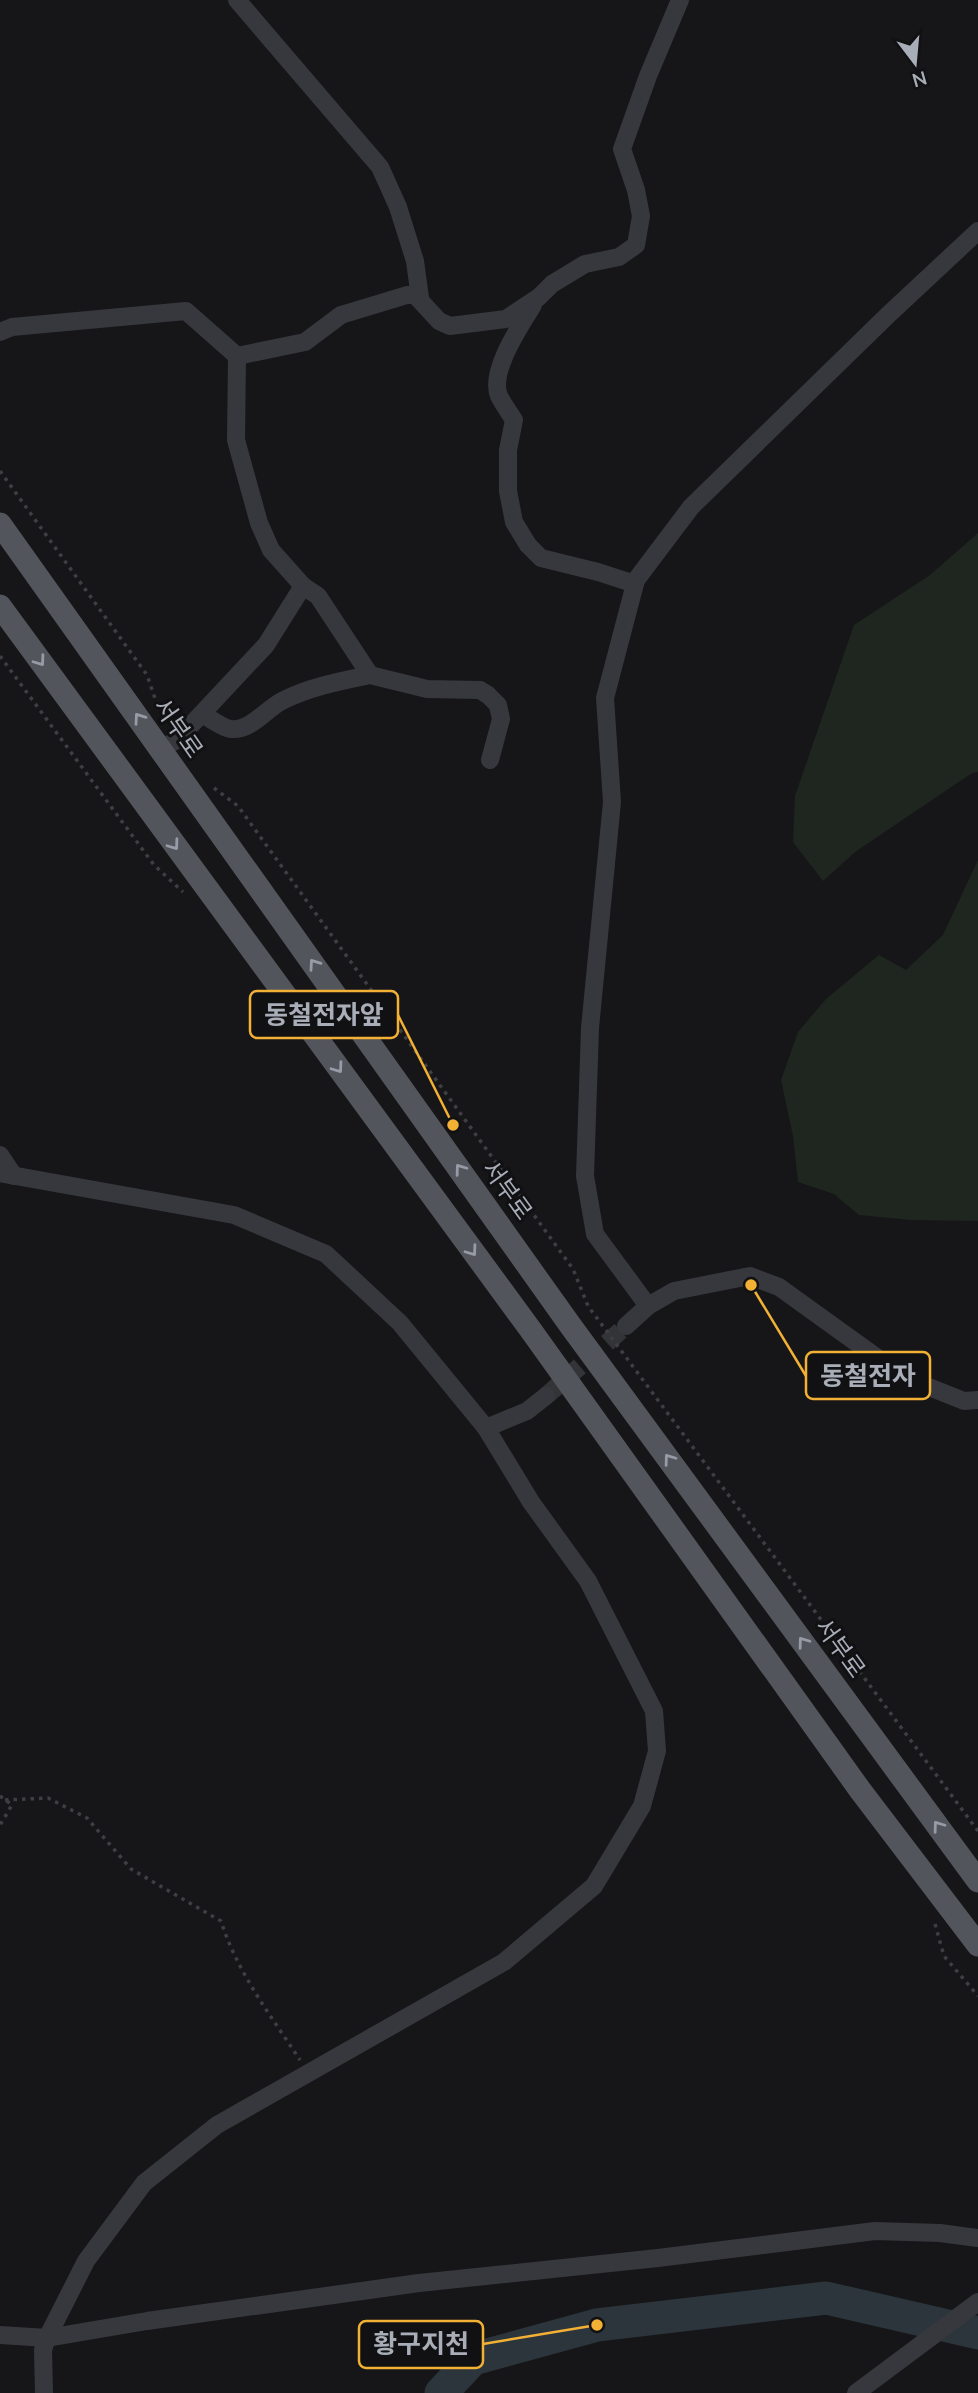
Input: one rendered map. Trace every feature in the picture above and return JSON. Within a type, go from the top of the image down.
[{"type":"main road","name":"서부로","points":[[0,524],[570,1325],[978,1881]]},
{"type":"main road","points":[[0,606],[530,1329],[860,1790],[978,1945]]},
{"type":"street","points":[[237,0],[380,167],[398,207],[415,261],[420,298]]},
{"type":"street","points":[[237,356],[305,342],[341,315],[407,295],[420,298],[439,321],[450,326],[506,320],[552,284],[585,264],[619,257],[636,244],[641,216],[636,190],[622,149],[648,76],[680,0]]},
{"type":"street","points":[[648,1306],[595,1234],[585,1176],[590,1028],[612,802],[605,698],[635,584],[691,507],[898,305],[978,231]]},
{"type":"street","points":[[539,296],[520,325],[499,369],[498,394],[514,420],[508,450],[508,491],[514,522],[528,545],[541,558],[635,584]]},
{"type":"street","points":[[0,332],[12,327],[186,311],[237,356],[236,440],[259,523],[271,550],[303,586],[318,596],[370,676]]},
{"type":"street","points":[[162,750],[202,714],[267,645],[303,586]]},
{"type":"street","points":[[202,714],[230,729],[240,727],[254,722],[282,701],[330,683],[370,676],[427,689],[480,690],[498,705],[501,719],[491,760]]},
{"type":"street","points":[[0,1155],[7,1174],[234,1215],[326,1254],[400,1323],[486,1428],[531,1502],[587,1581],[654,1711],[657,1751],[642,1806],[594,1885],[504,1962],[217,2126],[144,2183],[86,2262],[45,2344],[44,2393]]},
{"type":"street","points":[[626,1326],[648,1306],[674,1291],[750,1276],[779,1287],[904,1377],[964,1401],[978,1401]]},
{"type":"street","points":[[486,1428],[527,1411],[546,1396]]},
{"type":"street","points":[[0,2335],[45,2344],[147,2321],[419,2283],[658,2258],[875,2231],[978,2238]]},
{"type":"street","points":[[856,2393],[978,2302]]},
{"type":"path","points":[[0,471],[147,675],[159,711]]},
{"type":"path","points":[[211,785],[238,806],[573,1269],[588,1306],[978,1831]]},
{"type":"path","points":[[0,1796],[12,1805],[0,1825]]},
{"type":"path","points":[[5,1800],[48,1798],[87,1818],[131,1869],[221,1922],[229,1945],[246,1975],[308,2073]]},
{"type":"shaded area","points":[[978,533],[978,772],[972,773],[855,852],[823,881],[793,842],[795,796],[854,625],[930,575]]},
{"type":"shaded area","points":[[978,860],[978,1221],[911,1220],[859,1215],[834,1194],[798,1182],[793,1136],[781,1080],[798,1032],[826,999],[879,955],[906,970],[943,935]]},
{"type":"waterway","points":[[441,2393],[473,2359],[597,2325],[826,2298],[978,2333]]},
{"type":"tunnel","points":[[546,1396],[626,1326]]},
{"type":"place","name":"동철전자앞","points":[[453,1125]]},
{"type":"place","name":"동철전자","points":[[751,1285]]},
{"type":"place","name":"황구지천","points":[[597,2325]]}]
